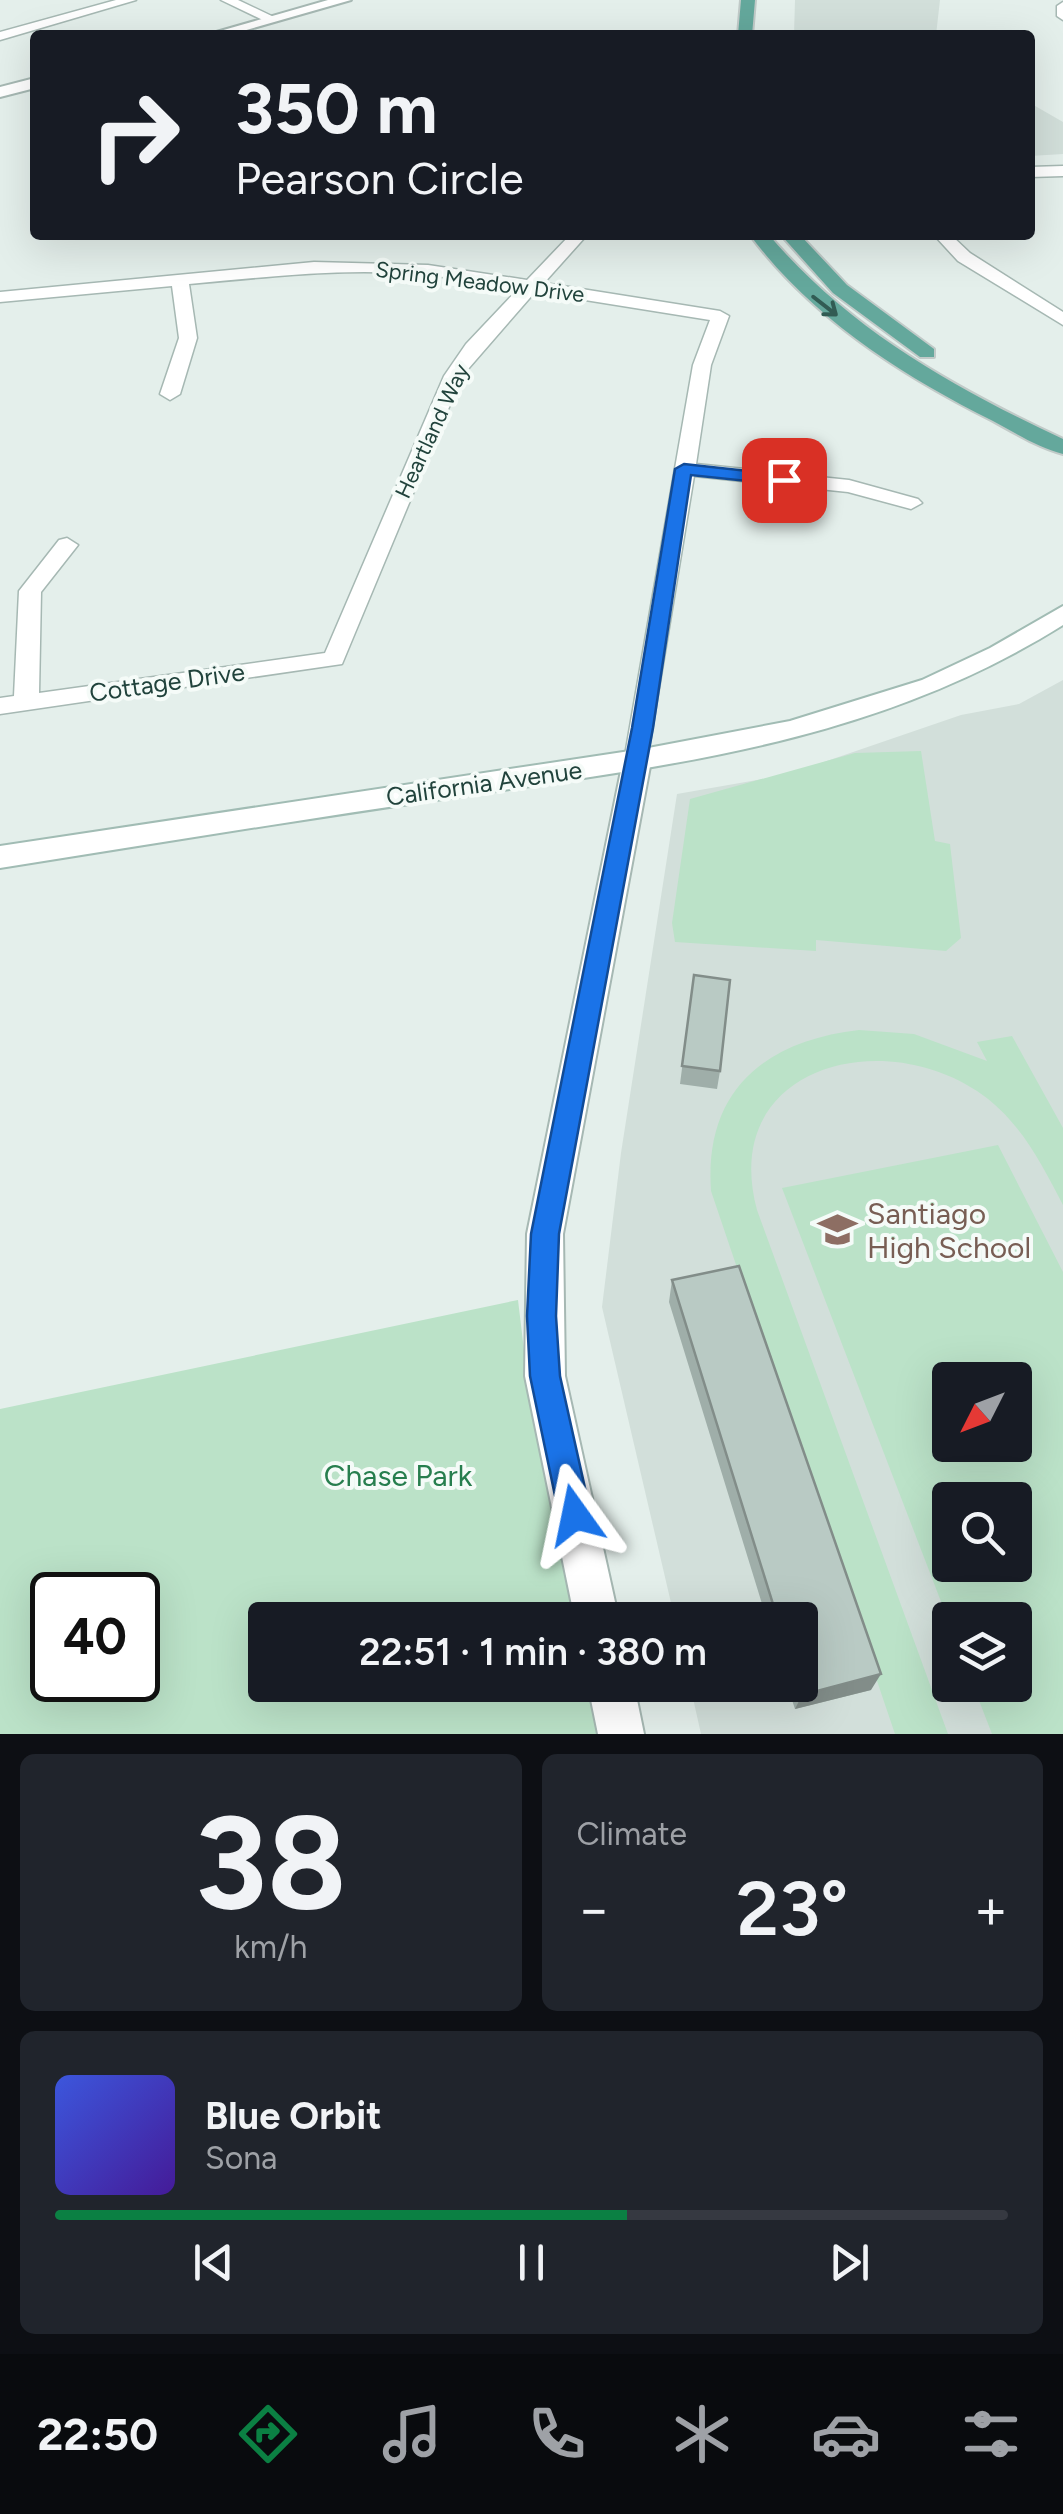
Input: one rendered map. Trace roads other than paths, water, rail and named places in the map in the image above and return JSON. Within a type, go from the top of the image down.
[{"type":"main road","points":[[746,30],[751,2]]},
{"type":"main road","points":[[762,240],[804,290],[861,334],[935,381],[1063,447]]},
{"type":"main road","points":[[795,240],[840,289],[915,346],[989,390],[1063,426]]},
{"type":"street","points":[[0,36],[130,0]]},
{"type":"street","points":[[227,0],[272,20]]},
{"type":"street","points":[[233,30],[344,0]]},
{"type":"street","points":[[1063,6],[1063,16]]},
{"type":"street","points":[[0,92],[30,84]]},
{"type":"street","points":[[1035,172],[1063,171]]},
{"type":"street","name":"Heartland Way","points":[[334,659],[453,376],[473,348],[575,240]]},
{"type":"street","points":[[947,240],[964,257],[1063,320]]},
{"type":"street","name":"Spring Meadow Drive","points":[[0,297],[314,267],[372,266],[720,316],[702,365],[684,469]]},
{"type":"street","points":[[170,394],[188,338],[180,281]]},
{"type":"street","points":[[593,1602],[545,1376],[545,1234],[637,761],[684,469],[850,486],[910,503]]},
{"type":"street","points":[[26,702],[30,591],[66,545]]},
{"type":"street","name":"California Avenue","points":[[0,856],[637,761],[802,729],[876,706],[971,668],[1063,614]]},
{"type":"street","name":"Cottage Drive","points":[[0,706],[334,659]]},
{"type":"street","points":[[615,1702],[622,1734]]},
{"type":"place","name":"Santiago High School","points":[[837,1230]]},
{"type":"park label","name":"Chase Park","points":[[398,1475]]}]
